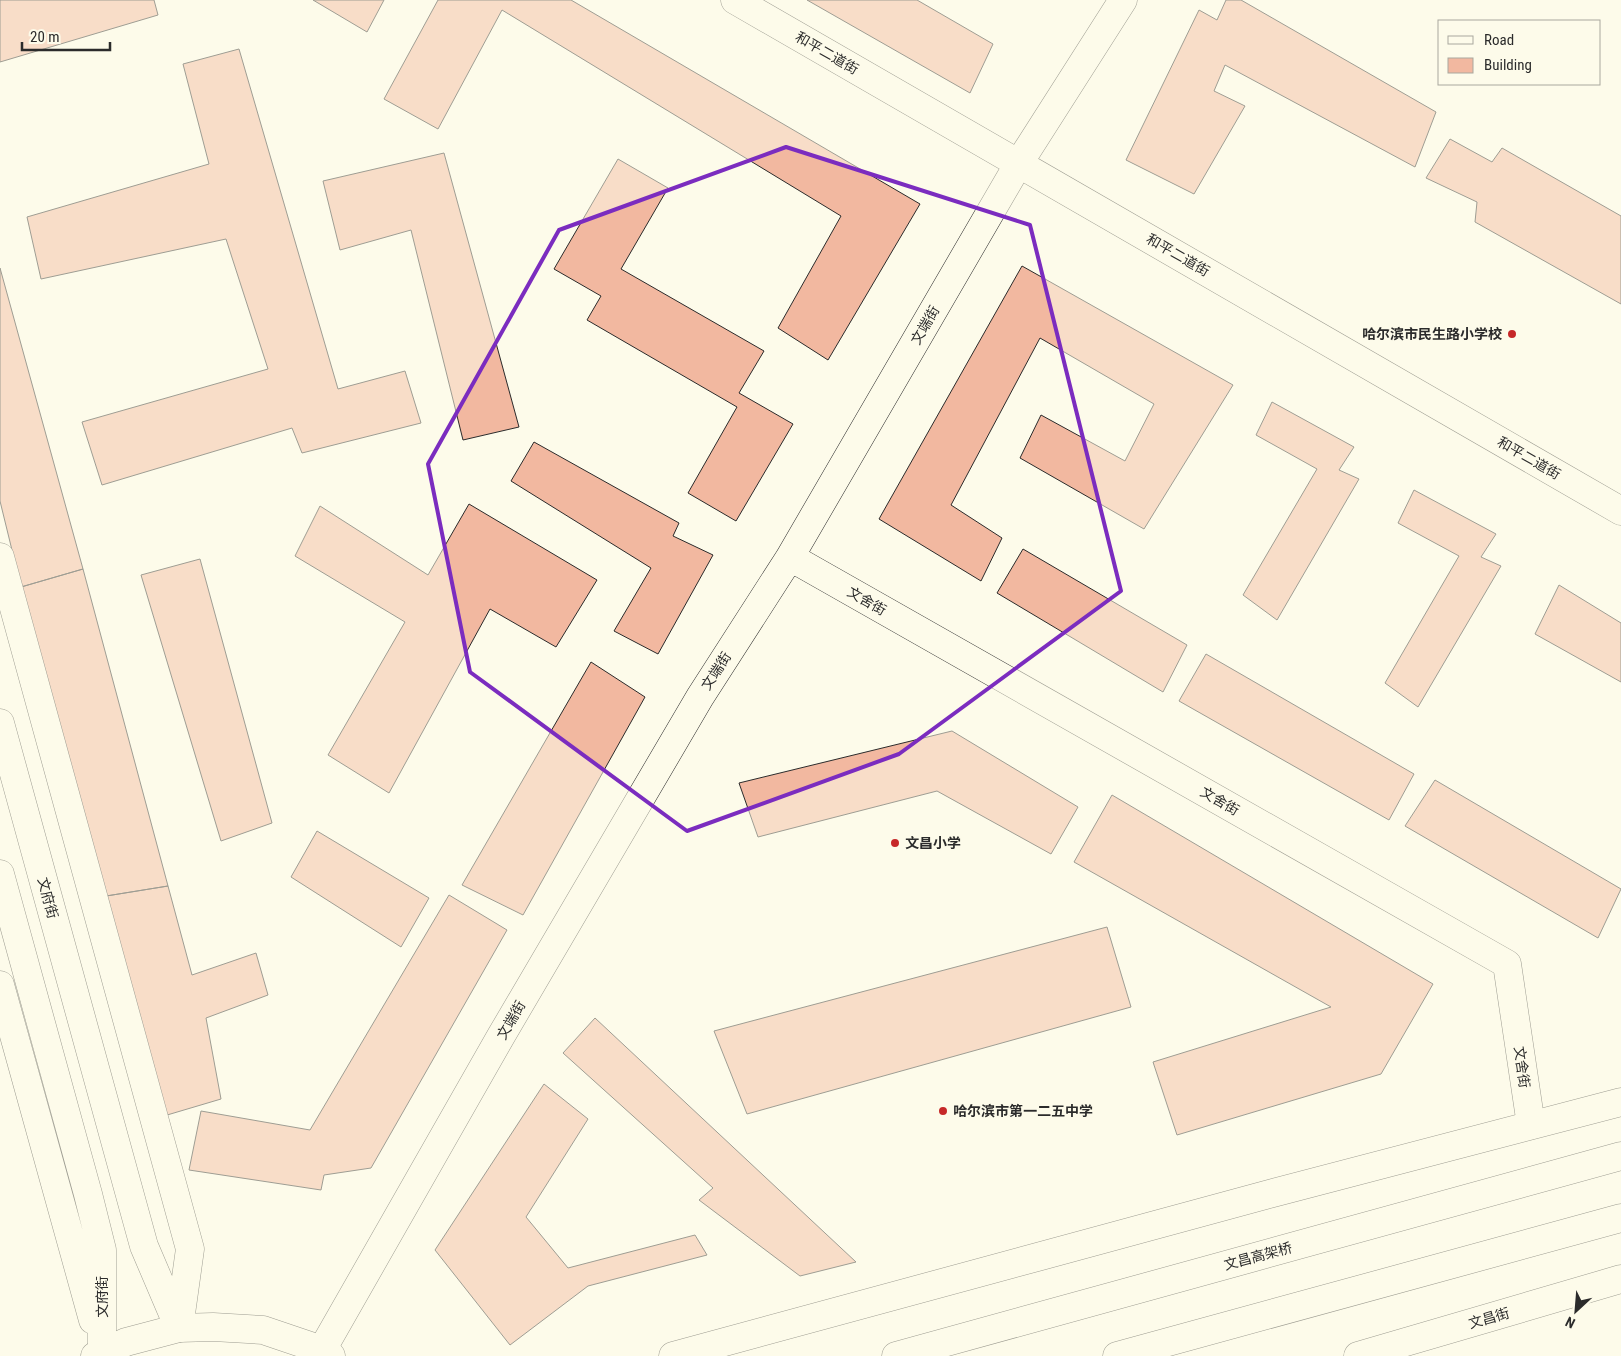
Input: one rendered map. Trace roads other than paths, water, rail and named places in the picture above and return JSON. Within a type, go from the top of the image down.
[{"type":"main road","name":"和平二道街","points":[[735,0],[1621,511]]},
{"type":"main road","name":"文端街","points":[[326,1353],[501,1036],[700,697],[790,557],[1019,163],[1122,0]]},
{"type":"main road","points":[[0,557],[190,1249],[179,1328]]},
{"type":"main road","name":"文舍街","points":[[790,557],[1508,964],[1530,1126]]},
{"type":"main road","name":"文府街","points":[[0,724],[144,1246],[179,1328]]},
{"type":"main road","name":"文府街","points":[[0,874],[102,1250],[98,1354]]},
{"type":"main road","name":"文府街","points":[[0,985],[98,1354]]},
{"type":"main road","points":[[673,1356],[1254,1198],[1621,1102]]},
{"type":"main road","name":"文昌高架桥","points":[[896,1356],[1621,1156]]},
{"type":"main road","points":[[1117,1356],[1621,1218]]},
{"type":"main road","name":"文昌街","points":[[1358,1356],[1621,1279]]},
{"type":"main road","points":[[98,1354],[126,1342],[179,1328],[213,1327],[263,1330],[326,1353]]},
{"type":"place","name":"哈尔滨市民生路小学校","points":[[1512,334]]},
{"type":"place","name":"文昌小学","points":[[895,843]]},
{"type":"place","name":"哈尔滨市第一二五中学","points":[[943,1111]]}]
